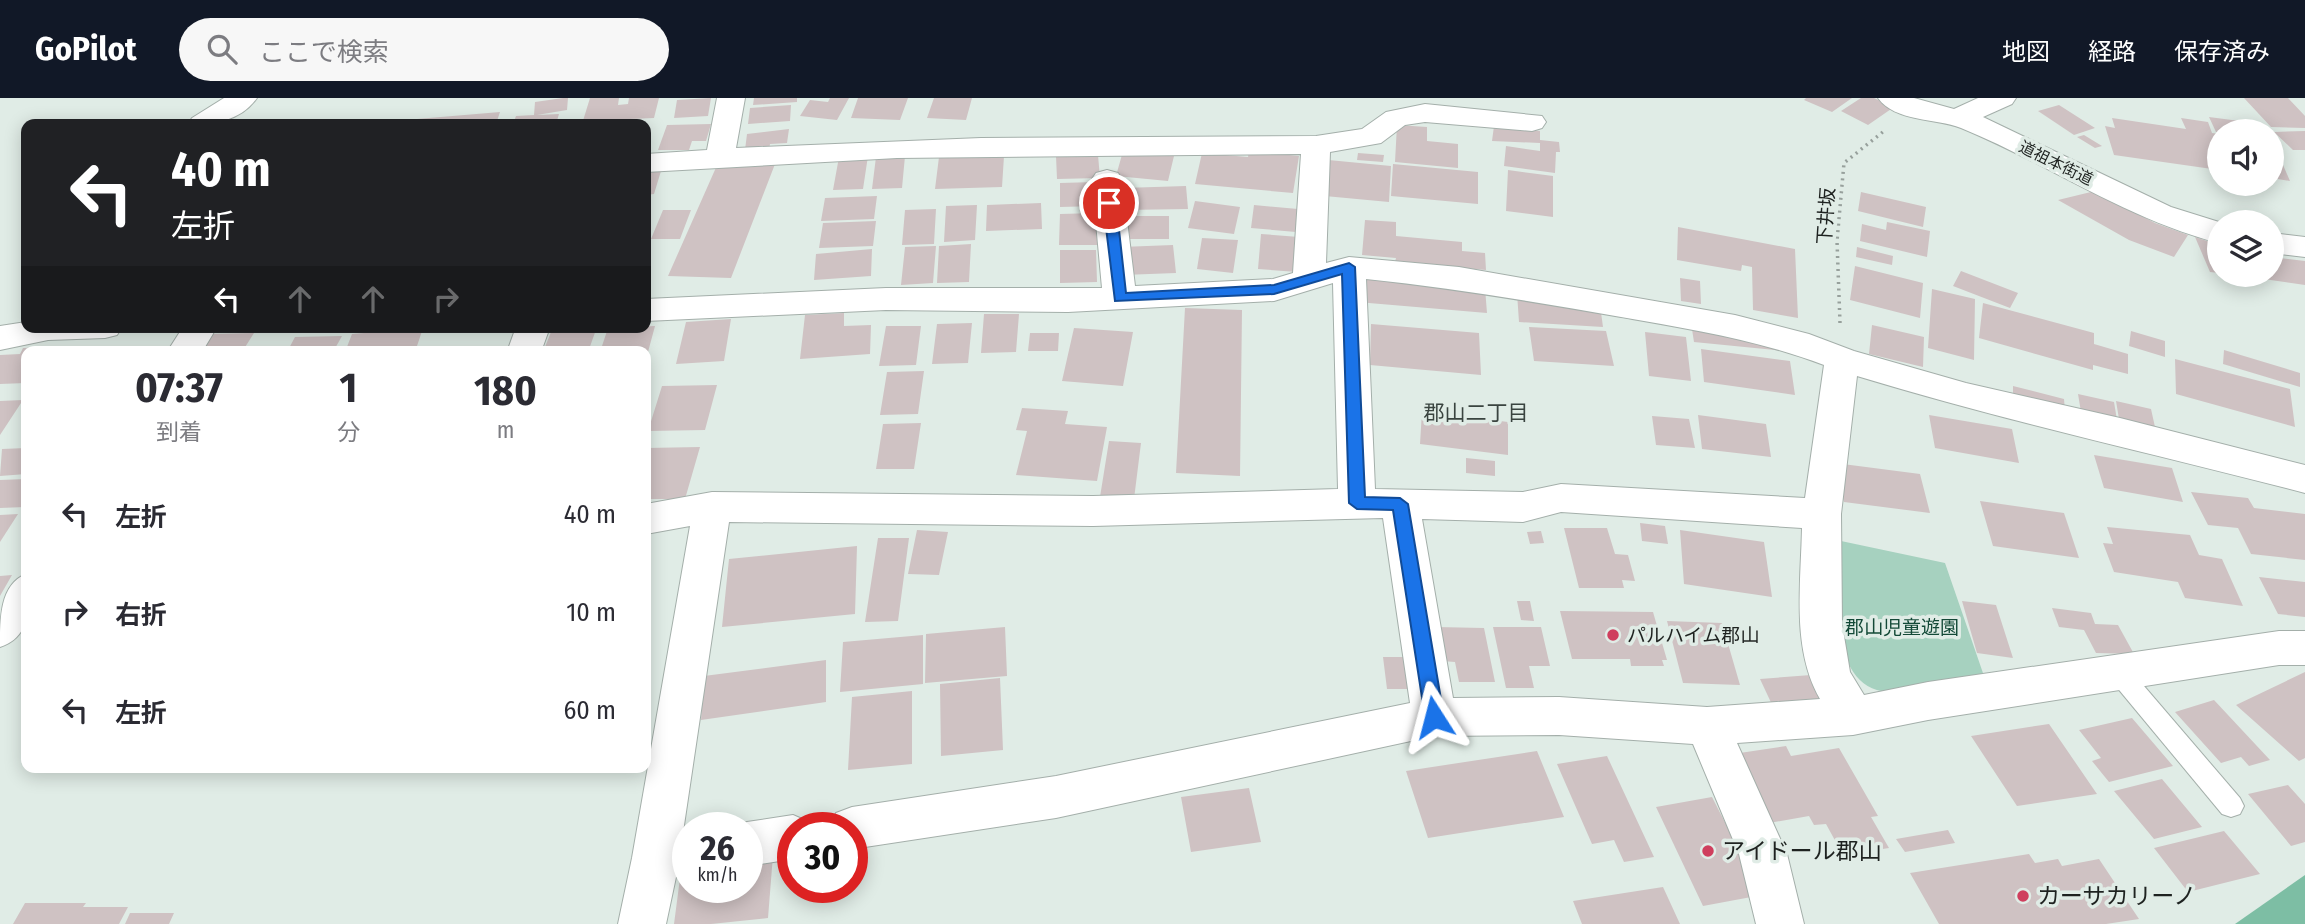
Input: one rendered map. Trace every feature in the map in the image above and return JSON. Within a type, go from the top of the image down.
[{"type":"street","points":[[210,119],[243,98]]},
{"type":"street","points":[[720,157],[731,98]]},
{"type":"street","points":[[1957,118],[2002,98]]},
{"type":"street","name":"道祖本街道","points":[[1902,103],[1969,121],[2160,214],[2207,229]]},
{"type":"street","points":[[651,163],[720,157],[911,150],[1316,145],[1371,137],[1396,118],[1425,113],[1532,122]]},
{"type":"street","points":[[1309,279],[1316,145]]},
{"type":"street","points":[[1107,179],[1120,298]]},
{"type":"street","points":[[2284,244],[2305,247]]},
{"type":"street","points":[[1349,267],[1357,503]]},
{"type":"street","points":[[651,310],[886,299],[1068,301],[1274,290],[1349,267],[1459,278],[1721,324],[1797,342],[1842,359],[1966,396],[2120,431],[2305,478]]},
{"type":"street","points":[[0,338],[30,333]]},
{"type":"street","points":[[1842,359],[1822,514],[1821,624],[1829,676],[1853,716]]},
{"type":"street","points":[[651,518],[712,508],[1093,512],[1357,503],[1523,507],[1561,498],[1822,514]]},
{"type":"street","points":[[1400,504],[1434,717]]},
{"type":"street","points":[[677,812],[712,508]]},
{"type":"street","points":[[0,631],[21,598]]},
{"type":"street","points":[[868,826],[1056,797],[1434,717],[1559,716],[1707,726],[1853,716],[1928,701],[2118,672],[2279,648],[2305,648]]},
{"type":"street","points":[[1707,726],[1763,854],[1780,924]]},
{"type":"street","points":[[642,924],[672,855]]},
{"type":"lane","points":[[2118,672],[2231,806]]},
{"type":"path","name":"下井坂","points":[[1842,359],[1837,241],[1844,163],[1902,103]]},
{"type":"green space","name":"郡山児童遊園","points":[[1841,541],[1945,563],[1984,676],[1891,692],[1868,686],[1854,672],[1845,653],[1840,630],[1838,606]]},
{"type":"shaded area","points":[[2305,875],[2305,924],[2235,924]]},
{"type":"building","points":[[568,98],[567,110],[537,115],[559,114],[558,119],[515,119],[516,116],[534,115],[535,102]]},
{"type":"building","points":[[590,98],[619,98],[618,105],[628,104],[629,98],[659,98],[654,118],[584,119]]},
{"type":"building","points":[[711,98],[708,116],[674,118],[677,100]]},
{"type":"building","points":[[754,98],[797,98],[797,102],[753,105]]},
{"type":"building","points":[[830,98],[849,98],[837,120],[800,116],[810,100],[828,102]]},
{"type":"building","points":[[858,98],[908,98],[900,120],[851,118]]},
{"type":"building","points":[[934,98],[972,98],[966,120],[927,118]]},
{"type":"building","points":[[1852,98],[1832,112],[1804,100]]},
{"type":"building","points":[[1861,98],[1874,98],[1894,107],[1868,125],[1841,111]]},
{"type":"building","points":[[2244,98],[2288,98],[2305,116],[2305,128],[2284,127],[2284,119],[2264,119]]},
{"type":"building","points":[[791,105],[790,121],[748,124],[750,108]]},
{"type":"building","points":[[2059,105],[2095,128],[2074,135],[2038,111]]},
{"type":"building","points":[[500,112],[498,119],[417,119]]},
{"type":"building","points":[[2112,118],[2186,129],[2181,118],[2207,122],[2207,168],[2114,155],[2105,126],[2115,128]]},
{"type":"building","points":[[711,124],[706,141],[692,141],[689,150],[658,150],[667,125]]},
{"type":"building","points":[[1397,125],[1427,127],[1427,141],[1458,144],[1458,168],[1395,162]]},
{"type":"building","points":[[1494,126],[1540,131],[1540,140],[1559,142],[1560,152],[1556,152],[1555,173],[1504,166],[1506,146],[1540,151],[1540,143],[1492,141]]},
{"type":"building","points":[[789,129],[787,143],[770,144],[769,149],[745,150],[747,134]]},
{"type":"building","points":[[2305,131],[2305,150],[2293,150],[2284,141],[2284,132]]},
{"type":"building","points":[[2084,135],[2102,146],[2095,148],[2077,137]]},
{"type":"building","points":[[1123,151],[1174,156],[1168,181],[1116,176]]},
{"type":"building","points":[[1249,151],[1299,156],[1293,193],[1195,184],[1202,153],[1248,157]]},
{"type":"building","points":[[1358,153],[1384,155],[1383,162],[1357,160]]},
{"type":"building","points":[[1098,155],[1100,178],[1057,179],[1056,156]]},
{"type":"building","points":[[868,156],[863,189],[833,190],[839,157]]},
{"type":"building","points":[[905,156],[902,188],[872,189],[876,157]]},
{"type":"building","points":[[1004,156],[1002,187],[935,189],[939,157]]},
{"type":"building","points":[[1318,159],[1391,166],[1389,202],[1314,195]]},
{"type":"building","points":[[718,163],[775,164],[731,278],[668,276]]},
{"type":"building","points":[[1393,164],[1478,172],[1478,204],[1391,196]]},
{"type":"building","points":[[2284,167],[2290,181],[2284,180]]},
{"type":"building","points":[[1508,170],[1553,176],[1553,217],[1506,211]]},
{"type":"building","points":[[661,171],[654,194],[651,194],[651,172]]},
{"type":"building","points":[[1095,182],[1097,206],[1060,207],[1060,183]]},
{"type":"building","points":[[1186,186],[1188,209],[1124,210],[1123,188]]},
{"type":"building","points":[[2095,191],[2155,223],[2188,235],[2174,257],[2129,240],[2058,200]]},
{"type":"building","points":[[1861,192],[1926,207],[1923,227],[1858,211]]},
{"type":"building","points":[[877,196],[874,219],[821,221],[825,198]]},
{"type":"building","points":[[1195,201],[1240,207],[1234,234],[1188,228]]},
{"type":"building","points":[[1041,203],[1042,229],[986,231],[987,205]]},
{"type":"building","points":[[977,205],[975,240],[944,242],[946,206]]},
{"type":"building","points":[[1254,205],[1298,209],[1296,232],[1251,228]]},
{"type":"building","points":[[936,209],[934,244],[902,245],[905,210]]},
{"type":"building","points":[[663,210],[691,210],[680,239],[651,239]]},
{"type":"building","points":[[1097,213],[1097,245],[1059,245],[1060,214]]},
{"type":"building","points":[[1125,216],[1169,216],[1169,239],[1125,239]]},
{"type":"building","points":[[1365,220],[1396,222],[1396,236],[1462,242],[1462,251],[1485,253],[1486,270],[1395,262],[1396,258],[1362,255]]},
{"type":"building","points":[[876,221],[873,246],[819,248],[823,223]]},
{"type":"building","points":[[1887,222],[1930,231],[1927,257],[1860,241],[1862,224],[1886,230]]},
{"type":"building","points":[[1678,227],[1795,249],[1798,318],[1753,310],[1752,267],[1742,265],[1741,271],[1677,260]]},
{"type":"building","points":[[1261,234],[1299,237],[1297,272],[1258,269]]},
{"type":"building","points":[[2195,237],[2207,241],[2207,265]]},
{"type":"building","points":[[1202,238],[1238,240],[1233,273],[1197,269]]},
{"type":"building","points":[[971,244],[969,282],[937,283],[939,246]]},
{"type":"building","points":[[1173,245],[1176,273],[1123,275],[1121,247]]},
{"type":"building","points":[[936,246],[933,283],[901,285],[905,247]]},
{"type":"building","points":[[1857,247],[1893,256],[1892,265],[1856,257]]},
{"type":"building","points":[[872,249],[871,276],[814,280],[816,254]]},
{"type":"building","points":[[1060,250],[1096,250],[1097,282],[1060,283]]},
{"type":"building","points":[[2284,258],[2305,261],[2305,285],[2284,282]]},
{"type":"building","points":[[1855,266],[1923,283],[1920,318],[1850,300]]},
{"type":"building","points":[[1961,271],[2018,293],[2010,308],[1953,286]]},
{"type":"building","points":[[1359,277],[1485,288],[1487,313],[1357,302]]},
{"type":"building","points":[[1680,278],[1700,281],[1701,304],[1681,301]]},
{"type":"building","points":[[1932,289],[1975,299],[1974,360],[1928,348]]},
{"type":"building","points":[[1517,293],[1600,305],[1603,327],[1519,322]]},
{"type":"building","points":[[1983,303],[2094,333],[2094,344],[2128,354],[2128,374],[2093,365],[2093,370],[1979,338]]},
{"type":"building","points":[[1185,308],[1242,310],[1240,476],[1176,473]]},
{"type":"building","points":[[844,313],[844,326],[871,325],[870,354],[800,359],[805,315]]},
{"type":"building","points":[[984,314],[1019,314],[1016,352],[981,353]]},
{"type":"building","points":[[731,319],[724,361],[676,364],[686,322]]},
{"type":"building","points":[[972,323],[968,363],[932,364],[937,324]]},
{"type":"building","points":[[1691,323],[1785,351],[1694,342]]},
{"type":"building","points":[[1371,324],[1479,333],[1481,375],[1370,365]]},
{"type":"building","points":[[1872,325],[1924,337],[1923,367],[1869,354]]},
{"type":"building","points":[[651,326],[655,326],[650,346],[602,346],[606,333],[651,333]]},
{"type":"building","points":[[886,326],[921,326],[916,365],[879,366]]},
{"type":"building","points":[[1529,327],[1606,331],[1614,366],[1534,361]]},
{"type":"building","points":[[1074,328],[1133,332],[1123,386],[1062,381]]},
{"type":"building","points":[[2131,331],[2165,341],[2165,357],[2129,346]]},
{"type":"building","points":[[1645,332],[1686,337],[1691,381],[1649,376]]},
{"type":"building","points":[[254,333],[246,346],[201,346],[208,334]]},
{"type":"building","points":[[421,333],[417,346],[347,346],[352,334]]},
{"type":"building","points":[[551,333],[595,333],[590,346],[545,346]]},
{"type":"building","points":[[1030,333],[1059,333],[1058,351],[1028,351]]},
{"type":"building","points":[[342,336],[336,346],[290,346],[295,337]]},
{"type":"building","points":[[1701,349],[1790,361],[1795,395],[1704,382]]},
{"type":"building","points":[[2224,350],[2300,373],[2300,387],[2223,364]]},
{"type":"building","points":[[21,352],[21,383],[0,384],[0,355]]},
{"type":"building","points":[[2175,359],[2290,389],[2295,427],[2176,394]]},
{"type":"building","points":[[924,371],[918,414],[880,415],[887,372]]},
{"type":"building","points":[[717,385],[705,430],[651,431],[651,421],[662,386]]},
{"type":"building","points":[[2013,386],[2064,399],[2065,411],[2013,399]]},
{"type":"building","points":[[2078,394],[2114,402],[2117,420],[2081,412]]},
{"type":"building","points":[[21,400],[0,435],[0,401]]},
{"type":"building","points":[[2116,401],[2151,409],[2155,427],[2119,419]]},
{"type":"building","points":[[1022,408],[1068,411],[1065,424],[1107,427],[1097,481],[1016,475],[1027,431],[1016,430]]},
{"type":"building","points":[[1422,411],[1508,422],[1508,455],[1420,444]]},
{"type":"building","points":[[1698,415],[1766,424],[1771,457],[1702,449]]},
{"type":"building","points":[[1929,415],[2012,429],[2019,463],[1935,448]]},
{"type":"building","points":[[1652,416],[1689,419],[1695,448],[1656,445]]},
{"type":"building","points":[[921,423],[914,469],[876,469],[883,424]]},
{"type":"building","points":[[1109,441],[1141,443],[1134,499],[1100,497]]},
{"type":"building","points":[[700,447],[685,499],[651,499],[651,448]]},
{"type":"building","points":[[21,448],[21,474],[0,476],[2,449]]},
{"type":"building","points":[[2094,455],[2172,468],[2183,502],[2104,488]]},
{"type":"building","points":[[1466,458],[1495,461],[1495,476],[1466,473]]},
{"type":"building","points":[[1835,463],[1920,474],[1930,513],[1844,502]]},
{"type":"building","points":[[21,479],[21,507],[0,508],[0,480]]},
{"type":"building","points":[[2191,492],[2248,498],[2254,508],[2305,514],[2305,560],[2251,554],[2238,528],[2208,525]]},
{"type":"building","points":[[1980,501],[2064,513],[2079,558],[1993,546]]},
{"type":"building","points":[[18,514],[0,542],[0,515]]},
{"type":"building","points":[[1640,523],[1665,526],[1668,544],[1642,541]]},
{"type":"building","points":[[2107,527],[2190,535],[2199,555],[2222,559],[2243,606],[2185,598],[2178,582],[2114,572],[2103,543],[2113,544]]},
{"type":"building","points":[[1564,528],[1607,528],[1615,554],[1628,555],[1635,581],[1622,580],[1624,588],[1579,588]]},
{"type":"building","points":[[917,530],[948,532],[939,575],[908,574]]},
{"type":"building","points":[[1680,530],[1764,542],[1772,597],[1684,584]]},
{"type":"building","points":[[1541,531],[1544,543],[1530,544],[1527,532]]},
{"type":"building","points":[[878,538],[909,538],[898,621],[865,622]]},
{"type":"building","points":[[857,546],[855,614],[722,627],[729,559]]},
{"type":"building","points":[[12,575],[0,596],[0,576]]},
{"type":"building","points":[[2259,577],[2305,582],[2305,617],[2278,614]]},
{"type":"building","points":[[1517,601],[1530,601],[1534,621],[1521,620]]},
{"type":"building","points":[[1962,601],[1996,605],[2013,658],[1977,653]]},
{"type":"building","points":[[2052,608],[2091,613],[2095,624],[2118,625],[2134,654],[2096,653],[2084,630],[2059,627]]},
{"type":"building","name":"パルハイム郡山","points":[[1560,611],[1653,612],[1667,660],[1662,660],[1664,666],[1631,666],[1630,659],[1572,659]]},
{"type":"building","points":[[1667,621],[1722,623],[1740,685],[1683,683]]},
{"type":"building","points":[[1005,627],[1007,676],[925,683],[926,634]]},
{"type":"building","points":[[1436,627],[1484,628],[1495,682],[1459,682],[1455,662],[1442,661]]},
{"type":"building","points":[[1493,627],[1541,627],[1550,666],[1529,666],[1534,688],[1506,688]]},
{"type":"building","points":[[923,635],[923,684],[840,692],[843,642]]},
{"type":"building","points":[[1383,657],[1406,657],[1410,689],[1387,689]]},
{"type":"building","points":[[826,660],[826,702],[701,720],[704,676]]},
{"type":"building","points":[[2305,672],[2305,758],[2299,761],[2236,705]]},
{"type":"building","points":[[1811,675],[1827,706],[1775,711],[1760,679]]},
{"type":"building","points":[[1000,678],[1003,750],[941,756],[940,684]]},
{"type":"building","points":[[912,691],[912,764],[848,770],[852,697]]},
{"type":"building","points":[[2214,700],[2270,760],[2249,766],[2241,757],[2221,763],[2175,712]]},
{"type":"building","points":[[2132,718],[2173,766],[2109,782],[2092,761],[2101,758],[2079,730]]},
{"type":"building","points":[[2049,724],[2097,794],[2017,806],[1971,736]]},
{"type":"building","points":[[1786,746],[1791,756],[1839,748],[1878,816],[1871,817],[1889,848],[1843,855],[1826,824],[1814,825],[1809,816],[1769,823],[1733,754]]},
{"type":"building","points":[[1537,751],[1564,817],[1428,838],[1406,771]]},
{"type":"building","points":[[1607,756],[1654,857],[1624,862],[1614,840],[1592,844],[1557,764]]},
{"type":"building","points":[[2162,779],[2202,827],[2154,839],[2114,791]]},
{"type":"building","points":[[2288,785],[2305,804],[2305,842],[2291,846],[2248,794]]},
{"type":"building","points":[[1249,788],[1261,842],[1191,852],[1181,797]]},
{"type":"building","name":"アイドール郡山","points":[[1712,797],[1762,895],[1703,906],[1656,807]]},
{"type":"building","points":[[1948,830],[1955,843],[1905,852],[1896,839]]},
{"type":"building","points":[[2224,831],[2260,874],[2188,892],[2154,848]]},
{"type":"building","name":"カーサカリーノ","points":[[2029,854],[2035,863],[2058,859],[2062,866],[2099,859],[2139,919],[2106,924],[1939,924],[1910,873]]},
{"type":"building","points":[[773,855],[768,918],[711,924],[674,924],[677,903],[763,903],[763,856]]},
{"type":"building","points":[[1663,887],[1680,924],[1582,924],[1573,901]]},
{"type":"building","points":[[25,903],[86,903],[83,907],[128,907],[119,924],[13,924]]},
{"type":"building","points":[[130,913],[174,913],[169,924],[125,924]]},
{"type":"place","name":"パルハイム郡山","points":[[1613,635]]},
{"type":"place","name":"アイドール郡山","points":[[1708,851]]},
{"type":"place","name":"カーサカリーノ","points":[[2023,896]]},
{"type":"district","name":"郡山二丁目","points":[[1476,413]]},
{"type":"route","points":[[1109,203],[1120,298],[1274,290],[1349,267],[1357,503],[1400,504],[1434,717]]}]
